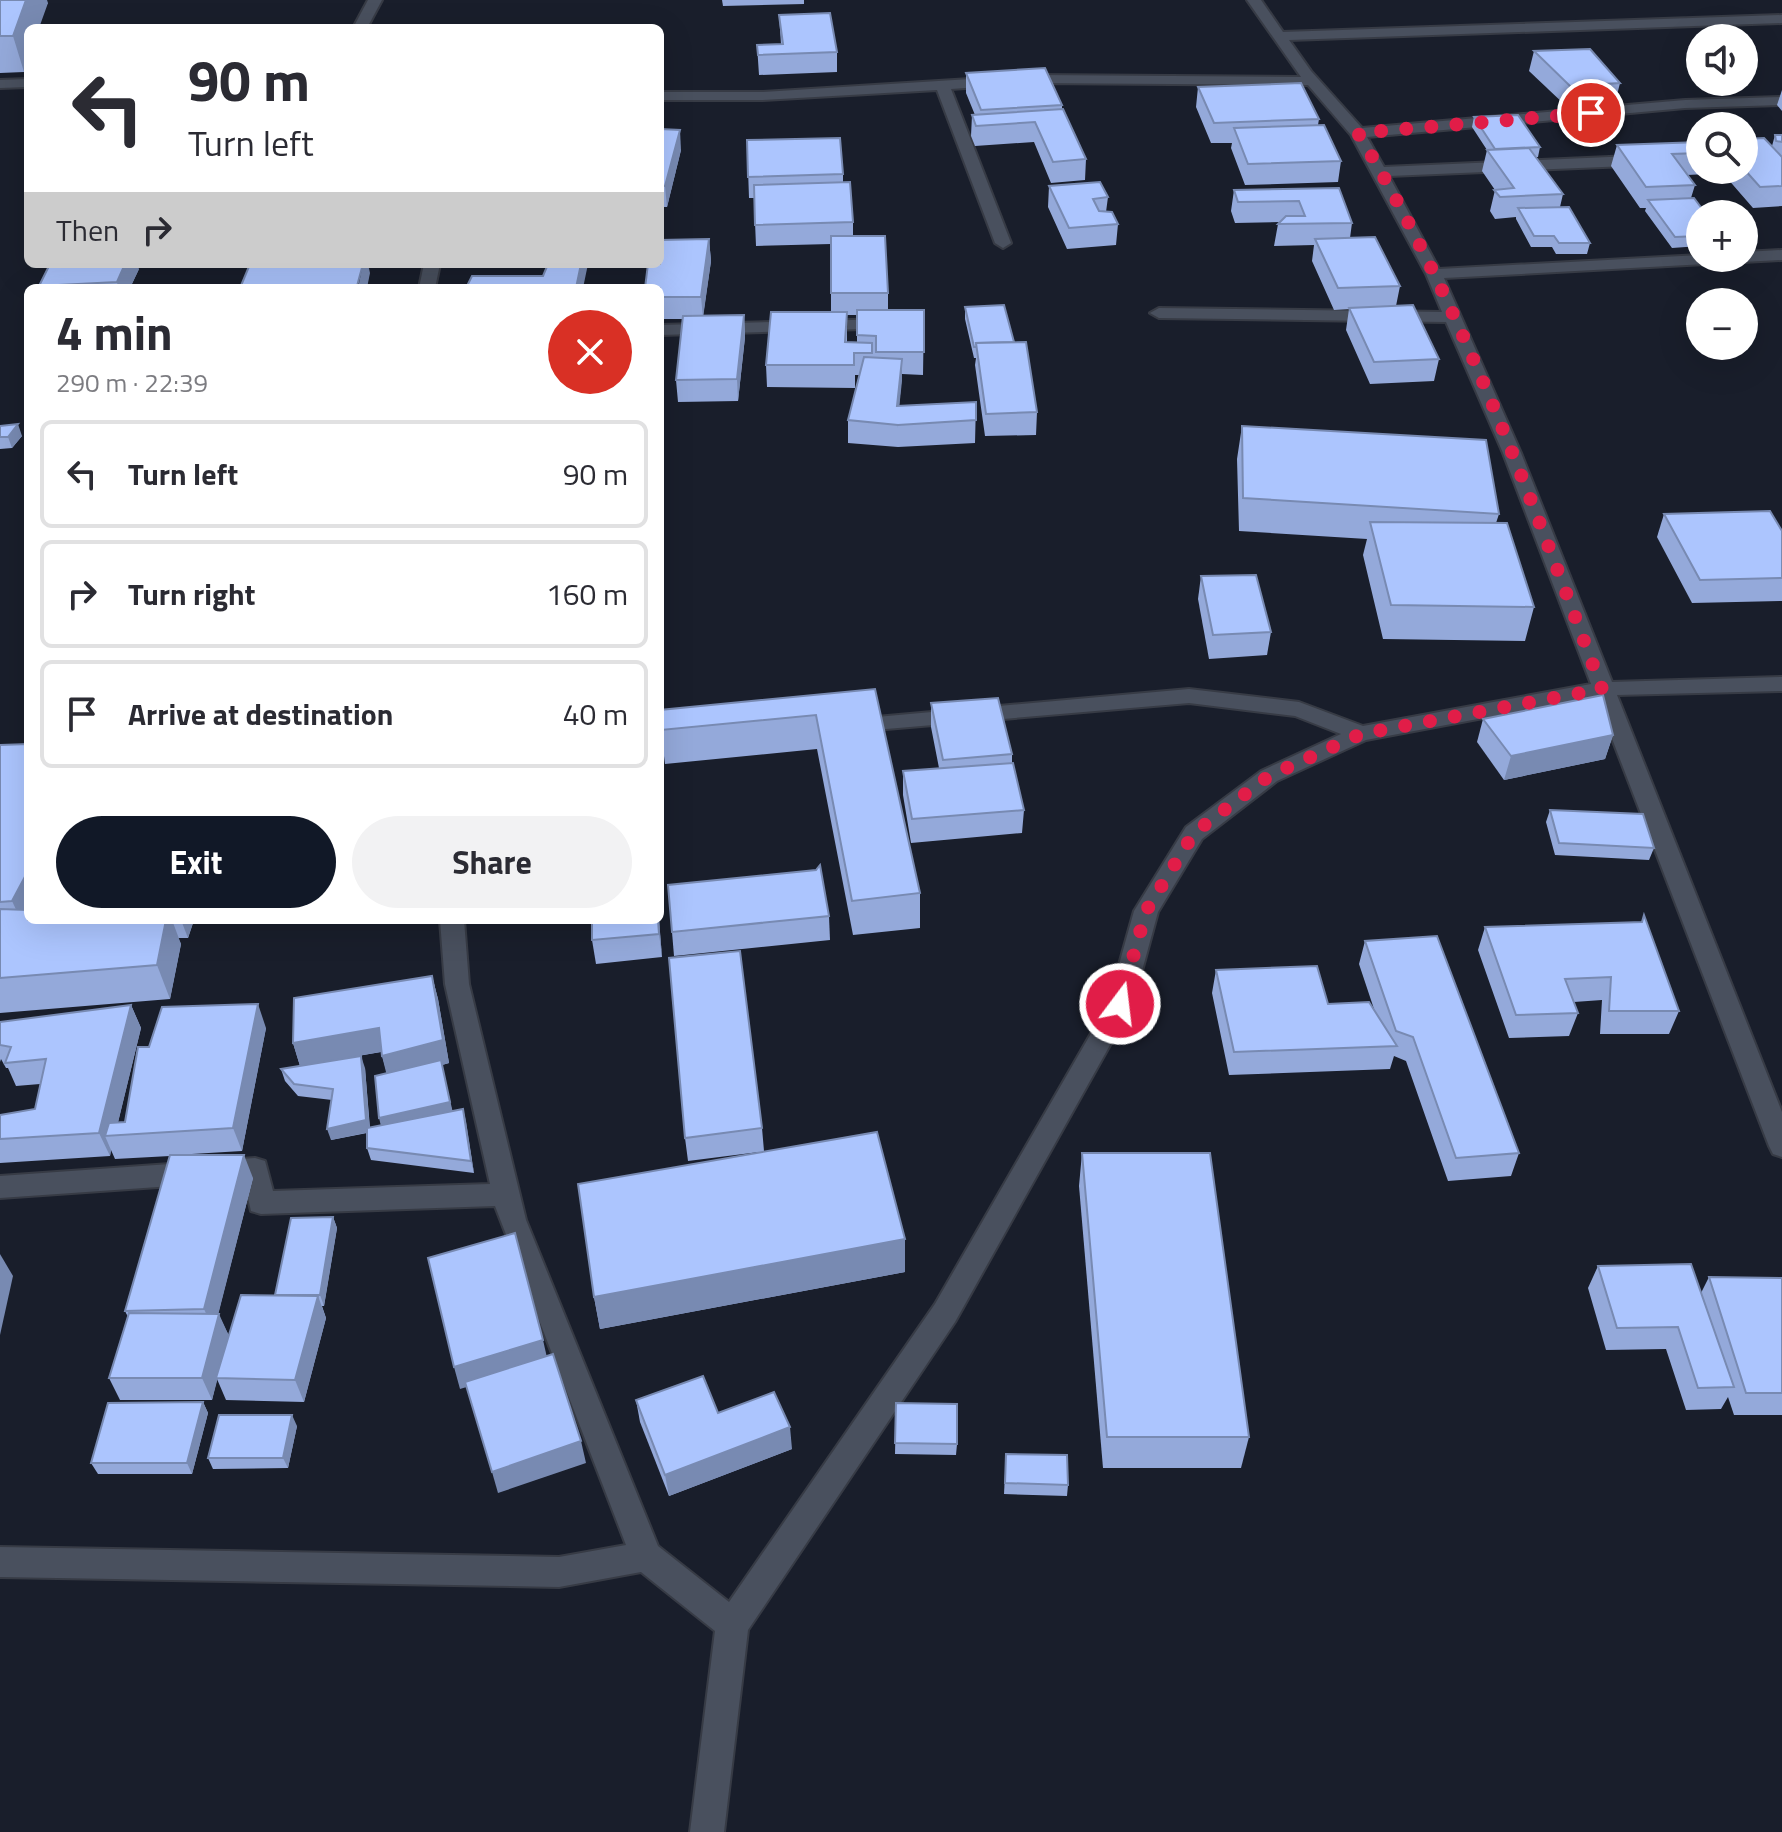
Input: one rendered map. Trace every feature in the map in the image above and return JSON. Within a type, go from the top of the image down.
[{"type":"street","points":[[362,24],[375,0]]},
{"type":"street","points":[[1254,0],[1312,81],[1358,133],[1382,172],[1434,274],[1512,453],[1782,1146]]},
{"type":"street","points":[[1278,36],[1782,19]]},
{"type":"street","points":[[664,96],[763,96],[1036,79],[1312,81]]},
{"type":"street","points":[[0,84],[24,83]]},
{"type":"street","points":[[942,84],[1003,243]]},
{"type":"street","points":[[1358,133],[1685,104],[1782,101]]},
{"type":"street","points":[[1382,172],[1686,159]]},
{"type":"street","points":[[1758,256],[1782,255]]},
{"type":"street","points":[[1434,274],[1686,261]]},
{"type":"street","points":[[1159,313],[1453,317]]},
{"type":"street","points":[[664,330],[905,324]]},
{"type":"street","points":[[707,1832],[732,1625],[945,1313],[1120,1004],[1146,911],[1194,833],[1269,776],[1361,734],[1602,689],[1782,684]]},
{"type":"street","points":[[829,726],[1189,696],[1299,709],[1361,734]]},
{"type":"street","points":[[452,924],[457,984],[512,1220],[646,1556],[732,1625]]},
{"type":"street","points":[[0,1187],[255,1169],[261,1203],[507,1194]]},
{"type":"street","points":[[0,1562],[559,1572],[646,1556]]},
{"type":"building","points":[[0,0],[26,0],[13,36],[0,36]]},
{"type":"building","points":[[830,13],[837,52],[758,55],[757,45],[783,44],[779,15]]},
{"type":"building","points":[[1590,49],[1620,83],[1570,86],[1534,51]]},
{"type":"building","points":[[1045,68],[1062,105],[981,110],[966,73]]},
{"type":"building","points":[[1301,83],[1319,119],[1214,123],[1198,87]]},
{"type":"building","points":[[1063,109],[1086,159],[1053,162],[1035,122],[976,126],[972,115]]},
{"type":"building","points":[[1518,115],[1540,147],[1495,149],[1474,117]]},
{"type":"building","points":[[1324,125],[1341,161],[1248,164],[1234,128]]},
{"type":"building","points":[[664,129],[680,130],[665,186]]},
{"type":"building","points":[[1775,135],[1782,135],[1782,142],[1776,141]]},
{"type":"building","points":[[840,138],[843,174],[748,177],[747,140]]},
{"type":"building","points":[[1758,138],[1764,138],[1782,157],[1782,186],[1760,187],[1757,184]]},
{"type":"building","points":[[1686,143],[1686,154],[1672,154],[1686,173],[1686,184],[1695,185],[1646,187],[1617,145]]},
{"type":"building","points":[[1529,148],[1563,194],[1500,197],[1494,190],[1514,188],[1487,150]]},
{"type":"building","points":[[850,182],[853,222],[755,225],[754,185]]},
{"type":"building","points":[[1100,182],[1108,197],[1093,199],[1099,211],[1112,212],[1118,224],[1069,228],[1049,186]]},
{"type":"building","points":[[1339,188],[1352,223],[1278,224],[1286,216],[1305,216],[1299,201],[1238,202],[1234,190]]},
{"type":"building","points":[[1694,198],[1696,200],[1686,200],[1686,237],[1675,237],[1648,200]]},
{"type":"building","points":[[1569,207],[1590,243],[1559,243],[1554,236],[1534,236],[1518,208]]},
{"type":"building","points":[[831,236],[885,236],[888,293],[831,293]]},
{"type":"building","points":[[1375,237],[1400,286],[1338,288],[1315,239]]},
{"type":"building","points":[[709,239],[701,297],[664,297],[664,284],[646,284],[648,268],[664,268],[664,240]]},
{"type":"building","points":[[48,268],[123,268],[117,282],[40,284]]},
{"type":"building","points":[[248,268],[362,268],[358,284],[242,284]]},
{"type":"building","points":[[546,268],[580,268],[577,284],[468,284],[472,276],[543,276]]},
{"type":"building","points":[[1004,305],[1014,342],[976,343],[977,347],[974,347],[965,307]]},
{"type":"building","points":[[1413,305],[1439,359],[1374,362],[1349,308]]},
{"type":"building","points":[[857,310],[924,310],[924,352],[876,352],[876,336],[857,335]]},
{"type":"building","points":[[771,312],[847,312],[845,342],[872,343],[872,353],[854,353],[854,365],[766,365]]},
{"type":"building","points":[[744,315],[737,379],[676,380],[683,316]]},
{"type":"building","points":[[1026,342],[1037,412],[986,414],[976,343]]},
{"type":"building","points":[[864,357],[902,359],[897,406],[976,402],[976,420],[898,425],[848,420]]},
{"type":"building","points":[[18,424],[8,437],[0,437],[0,426]]},
{"type":"building","points":[[1242,426],[1486,440],[1499,514],[1243,498]]},
{"type":"building","points":[[1770,511],[1782,531],[1782,578],[1700,580],[1664,514]]},
{"type":"building","points":[[1370,522],[1507,523],[1534,607],[1391,605]]},
{"type":"building","points":[[1256,575],[1271,632],[1213,635],[1201,576]]},
{"type":"building","points":[[875,689],[920,893],[852,901],[816,715],[664,730],[664,710]]},
{"type":"building","points":[[1603,695],[1613,735],[1511,756],[1483,719]]},
{"type":"building","points":[[998,698],[1012,754],[943,760],[931,703]]},
{"type":"building","points":[[24,744],[24,878],[12,901],[0,902],[0,745]]},
{"type":"building","points":[[1013,763],[1024,810],[912,819],[903,771]]},
{"type":"building","points":[[1550,810],[1643,814],[1654,848],[1559,843]]},
{"type":"building","points":[[820,865],[829,916],[672,932],[668,885],[816,870]]},
{"type":"building","points":[[0,909],[24,910],[24,924],[165,924],[157,965],[0,978]]},
{"type":"building","points":[[1644,915],[1679,1011],[1609,1011],[1611,977],[1565,979],[1578,1013],[1516,1015],[1485,927],[1642,922]]},
{"type":"building","points":[[592,924],[658,924],[659,934],[592,940]]},
{"type":"building","points":[[1437,936],[1519,1153],[1456,1158],[1413,1037],[1396,1031],[1365,941]]},
{"type":"building","points":[[740,951],[762,1128],[685,1138],[669,958]]},
{"type":"building","points":[[1317,966],[1328,1004],[1369,1002],[1397,1046],[1234,1052],[1216,970]]},
{"type":"building","points":[[432,976],[443,1040],[382,1056],[379,1028],[293,1043],[294,998]]},
{"type":"building","points":[[258,1004],[233,1128],[105,1136],[109,1123],[125,1122],[138,1047],[149,1047],[162,1007]]},
{"type":"building","points":[[131,1005],[99,1133],[0,1139],[0,1115],[35,1109],[46,1059],[5,1063],[11,1047],[0,1045],[0,1022]]},
{"type":"building","points":[[361,1056],[366,1120],[327,1129],[333,1089],[294,1084],[281,1069]]},
{"type":"building","points":[[441,1060],[450,1102],[379,1118],[375,1076]]},
{"type":"building","points":[[463,1109],[471,1161],[367,1148],[367,1128]]},
{"type":"building","points":[[877,1132],[905,1239],[594,1297],[578,1184]]},
{"type":"building","points":[[1082,1153],[1210,1153],[1249,1437],[1107,1437]]},
{"type":"building","points":[[170,1155],[244,1155],[204,1309],[125,1311]]},
{"type":"building","points":[[333,1217],[320,1295],[275,1295],[291,1218]]},
{"type":"building","points":[[515,1233],[543,1340],[454,1367],[428,1258]]},
{"type":"building","points":[[1691,1264],[1734,1387],[1698,1388],[1678,1327],[1617,1328],[1598,1266]]},
{"type":"building","points":[[1709,1277],[1782,1278],[1782,1393],[1746,1393]]},
{"type":"building","points":[[241,1295],[318,1296],[295,1380],[216,1378]]},
{"type":"building","points":[[129,1313],[219,1314],[202,1378],[109,1378]]},
{"type":"building","points":[[553,1354],[581,1441],[492,1472],[465,1382]]},
{"type":"building","points":[[703,1376],[718,1413],[774,1392],[790,1427],[665,1475],[636,1400]]},
{"type":"building","points":[[203,1402],[187,1463],[91,1463],[108,1403]]},
{"type":"building","points":[[896,1403],[957,1404],[957,1444],[895,1443]]},
{"type":"building","points":[[219,1415],[292,1415],[283,1458],[208,1458]]},
{"type":"building","points":[[1006,1454],[1067,1455],[1068,1485],[1005,1483]]},
{"type":"route","points":[[1120,1004],[1146,911],[1194,833],[1269,776],[1361,734],[1602,689],[1512,453],[1444,295],[1382,172],[1358,133],[1591,113]]}]
